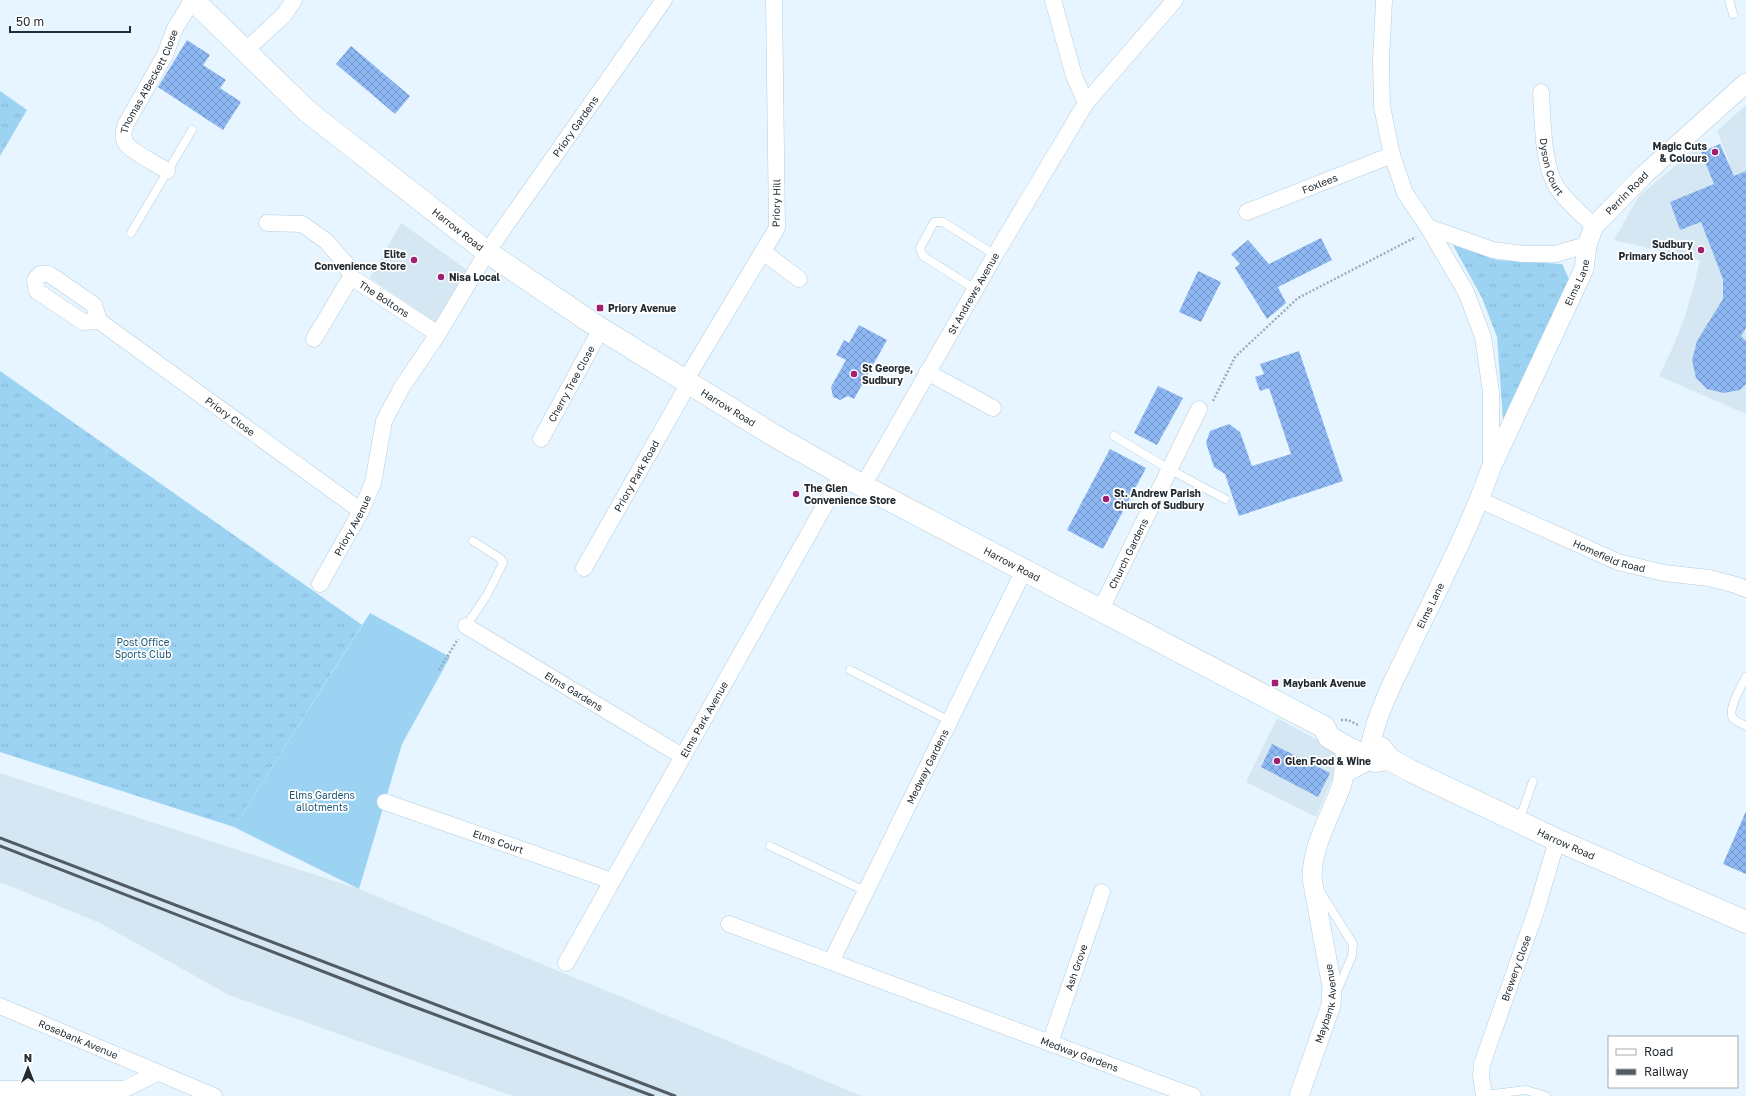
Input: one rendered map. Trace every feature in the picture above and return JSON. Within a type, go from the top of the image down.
[{"type":"main road","name":"Harrow Road","points":[[193,0],[307,111],[487,252],[601,329],[687,382],[863,486],[1100,611],[1336,724],[1379,754],[1557,840],[1746,922]]},
{"type":"main road","name":"Harrow Road","points":[[1332,723],[1329,738],[1346,747],[1379,754]]},
{"type":"street","name":"Thomas A'Beckett Close","points":[[167,171],[127,146],[123,132],[165,55],[175,28],[193,0]]},
{"type":"street","points":[[245,51],[284,15],[294,0]]},
{"type":"street","name":"Priory Gardens","points":[[487,252],[664,0]]},
{"type":"street","name":"Priory Hill","points":[[687,382],[777,228],[774,0]]},
{"type":"street","points":[[1052,0],[1074,76],[1086,102]]},
{"type":"street","name":"St Andrews Avenue","points":[[863,486],[975,289],[1086,102],[1175,0]]},
{"type":"street","name":"Elms Lane","points":[[1384,0],[1381,60],[1382,107],[1392,155],[1406,193],[1466,292],[1483,337],[1491,392],[1491,468]]},
{"type":"street","name":"Perrin Road","points":[[1587,245],[1594,226],[1645,174],[1746,83]]},
{"type":"street","name":"Dyson Court","points":[[1541,92],[1548,165],[1556,186],[1582,216],[1594,226]]},
{"type":"street","name":"Foxlees","points":[[1247,212],[1392,155]]},
{"type":"street","points":[[267,223],[302,224],[326,241],[346,264],[351,277]]},
{"type":"street","name":"Elms Lane","points":[[1379,754],[1379,717],[1397,675],[1480,500],[1491,468],[1584,269],[1587,245],[1555,254],[1522,254],[1493,250],[1428,227]]},
{"type":"street","name":"Priory Avenue","points":[[320,584],[361,511],[373,483],[384,421],[402,387],[438,334],[487,252]]},
{"type":"street","points":[[763,252],[799,279]]},
{"type":"street","name":"The Boltons","points":[[314,339],[351,277],[438,334]]},
{"type":"street","name":"Priory Close","points":[[98,321],[361,511]]},
{"type":"street","name":"Cherry Tree Close","points":[[541,439],[601,329]]},
{"type":"street","points":[[927,372],[993,408]]},
{"type":"street","name":"Priory Park Road","points":[[584,568],[687,382]]},
{"type":"street","name":"Church Gardens","points":[[1100,611],[1199,409]]},
{"type":"street","name":"Elms Park Avenue","points":[[566,963],[842,474]]},
{"type":"street","name":"Homefield Road","points":[[1480,500],[1618,562],[1664,573],[1709,578],[1746,589]]},
{"type":"street","name":"Medway Gardens","points":[[830,962],[1024,570]]},
{"type":"street","name":"Elms Gardens","points":[[466,626],[682,756]]},
{"type":"street","name":"Maybank Avenue","points":[[1299,1096],[1331,1005],[1332,988],[1312,878],[1312,862],[1316,847],[1342,782],[1346,747]]},
{"type":"street","points":[[1342,782],[1350,774],[1379,754]]},
{"type":"street","name":"Elms Court","points":[[385,802],[612,881]]},
{"type":"street","name":"Brewery Close","points":[[1484,1095],[1481,1075],[1482,1064],[1537,908],[1557,840]]},
{"type":"street","name":"Ash Grove","points":[[1050,1043],[1102,892]]},
{"type":"street","name":"Medway Gardens","points":[[729,924],[1193,1096]]},
{"type":"street","name":"Rosebank Avenue","points":[[0,1006],[157,1072]]},
{"type":"street","points":[[0,1089],[125,1089],[157,1072],[214,1096]]},
{"type":"lane","points":[[1729,0],[1733,14]]},
{"type":"lane","points":[[131,233],[192,130]]},
{"type":"lane","points":[[975,289],[923,256],[920,248],[934,222],[943,222],[995,255]]},
{"type":"lane","points":[[1114,436],[1170,470],[1225,499]]},
{"type":"lane","points":[[466,626],[487,595],[504,563],[502,559],[473,541]]},
{"type":"lane","points":[[850,670],[950,721]]},
{"type":"lane","points":[[1746,677],[1732,707],[1731,714],[1733,719],[1746,726]]},
{"type":"lane","points":[[1519,821],[1533,781]]},
{"type":"lane","points":[[770,846],[865,891]]},
{"type":"lane","points":[[1312,878],[1353,944],[1352,956],[1331,1005]]},
{"type":"lane","points":[[1484,1095],[1526,1090],[1546,1096]]},
{"type":"path","points":[[1199,409],[1212,403],[1235,357],[1298,298],[1414,239],[1428,227]]},
{"type":"path","points":[[440,670],[466,626]]},
{"type":"path","points":[[1332,723],[1350,721]]},
{"type":"shaded area","name":"Sudbury Primary School","points":[[1746,105],[1746,414],[1659,376],[1673,347],[1685,316],[1700,260],[1614,240],[1639,196],[1697,148],[1709,169],[1729,161],[1717,131]]},
{"type":"shaded area","points":[[401,223],[470,272],[438,324],[370,278]]},
{"type":"shaded area","points":[[1277,718],[1334,749],[1337,758],[1335,773],[1316,817],[1246,782]]},
{"type":"shaded area","points":[[0,773],[359,889],[862,1096],[513,1096],[229,995],[100,923],[0,882]]},
{"type":"green space","points":[[0,91],[27,110],[0,156]]},
{"type":"green space","points":[[1453,245],[1497,260],[1562,264],[1569,279],[1503,419],[1497,337],[1482,298]]},
{"type":"green space","name":"Post Office Sports Club","points":[[0,371],[362,625],[234,827],[0,752]]},
{"type":"green space","name":"Elms Gardens allotments","points":[[370,613],[450,657],[402,744],[359,889],[234,827]]},
{"type":"building","points":[[187,40],[210,55],[203,65],[226,80],[220,88],[241,102],[223,130],[158,87]]},
{"type":"building","points":[[351,46],[410,96],[395,114],[336,64]]},
{"type":"building","points":[[1720,144],[1734,176],[1746,171],[1746,328],[1741,336],[1746,341],[1746,384],[1740,390],[1724,393],[1707,389],[1696,378],[1692,360],[1697,341],[1723,299],[1723,279],[1701,222],[1680,230],[1670,202],[1714,184],[1701,152]]},
{"type":"building","points":[[1321,238],[1332,260],[1278,287],[1286,303],[1267,319],[1235,268],[1240,264],[1231,254],[1248,240],[1269,264]]},
{"type":"building","points":[[1198,271],[1221,282],[1201,322],[1179,312]]},
{"type":"building","name":"St George, Sudbury","points":[[859,325],[887,340],[854,399],[848,396],[840,400],[833,397],[831,387],[846,360],[836,355],[844,340],[849,343]]},
{"type":"building","points":[[1299,351],[1343,481],[1239,516],[1225,474],[1214,467],[1206,443],[1210,431],[1229,424],[1240,432],[1252,466],[1291,454],[1269,388],[1260,391],[1255,377],[1264,374],[1260,364]]},
{"type":"building","points":[[1158,386],[1183,398],[1157,445],[1134,433]]},
{"type":"building","name":"St. Andrew Parish Church of Sudbury","points":[[1110,449],[1146,468],[1103,549],[1067,530]]},
{"type":"building","points":[[1272,744],[1330,773],[1318,797],[1261,767]]},
{"type":"building","points":[[1746,811],[1746,874],[1723,864]]},
{"type":"railway","points":[[0,838],[675,1096]]},
{"type":"railway","points":[[0,846],[404,1003],[653,1096]]},
{"type":"place","name":"Magic Cuts & Colours","points":[[1715,152]]},
{"type":"place","name":"Sudbury Primary School","points":[[1701,250]]},
{"type":"place","name":"Elite Convenience Store","points":[[414,260]]},
{"type":"place","name":"Nisa Local","points":[[441,277]]},
{"type":"place","name":"Priory Avenue","points":[[600,308]]},
{"type":"place","name":"St George, Sudbury","points":[[854,374]]},
{"type":"place","name":"The Glen Convenience Store","points":[[796,494]]},
{"type":"place","name":"St. Andrew Parish Church of Sudbury","points":[[1106,499]]},
{"type":"place","name":"Maybank Avenue","points":[[1275,683]]},
{"type":"place","name":"Glen Food & Wine","points":[[1277,761]]}]
